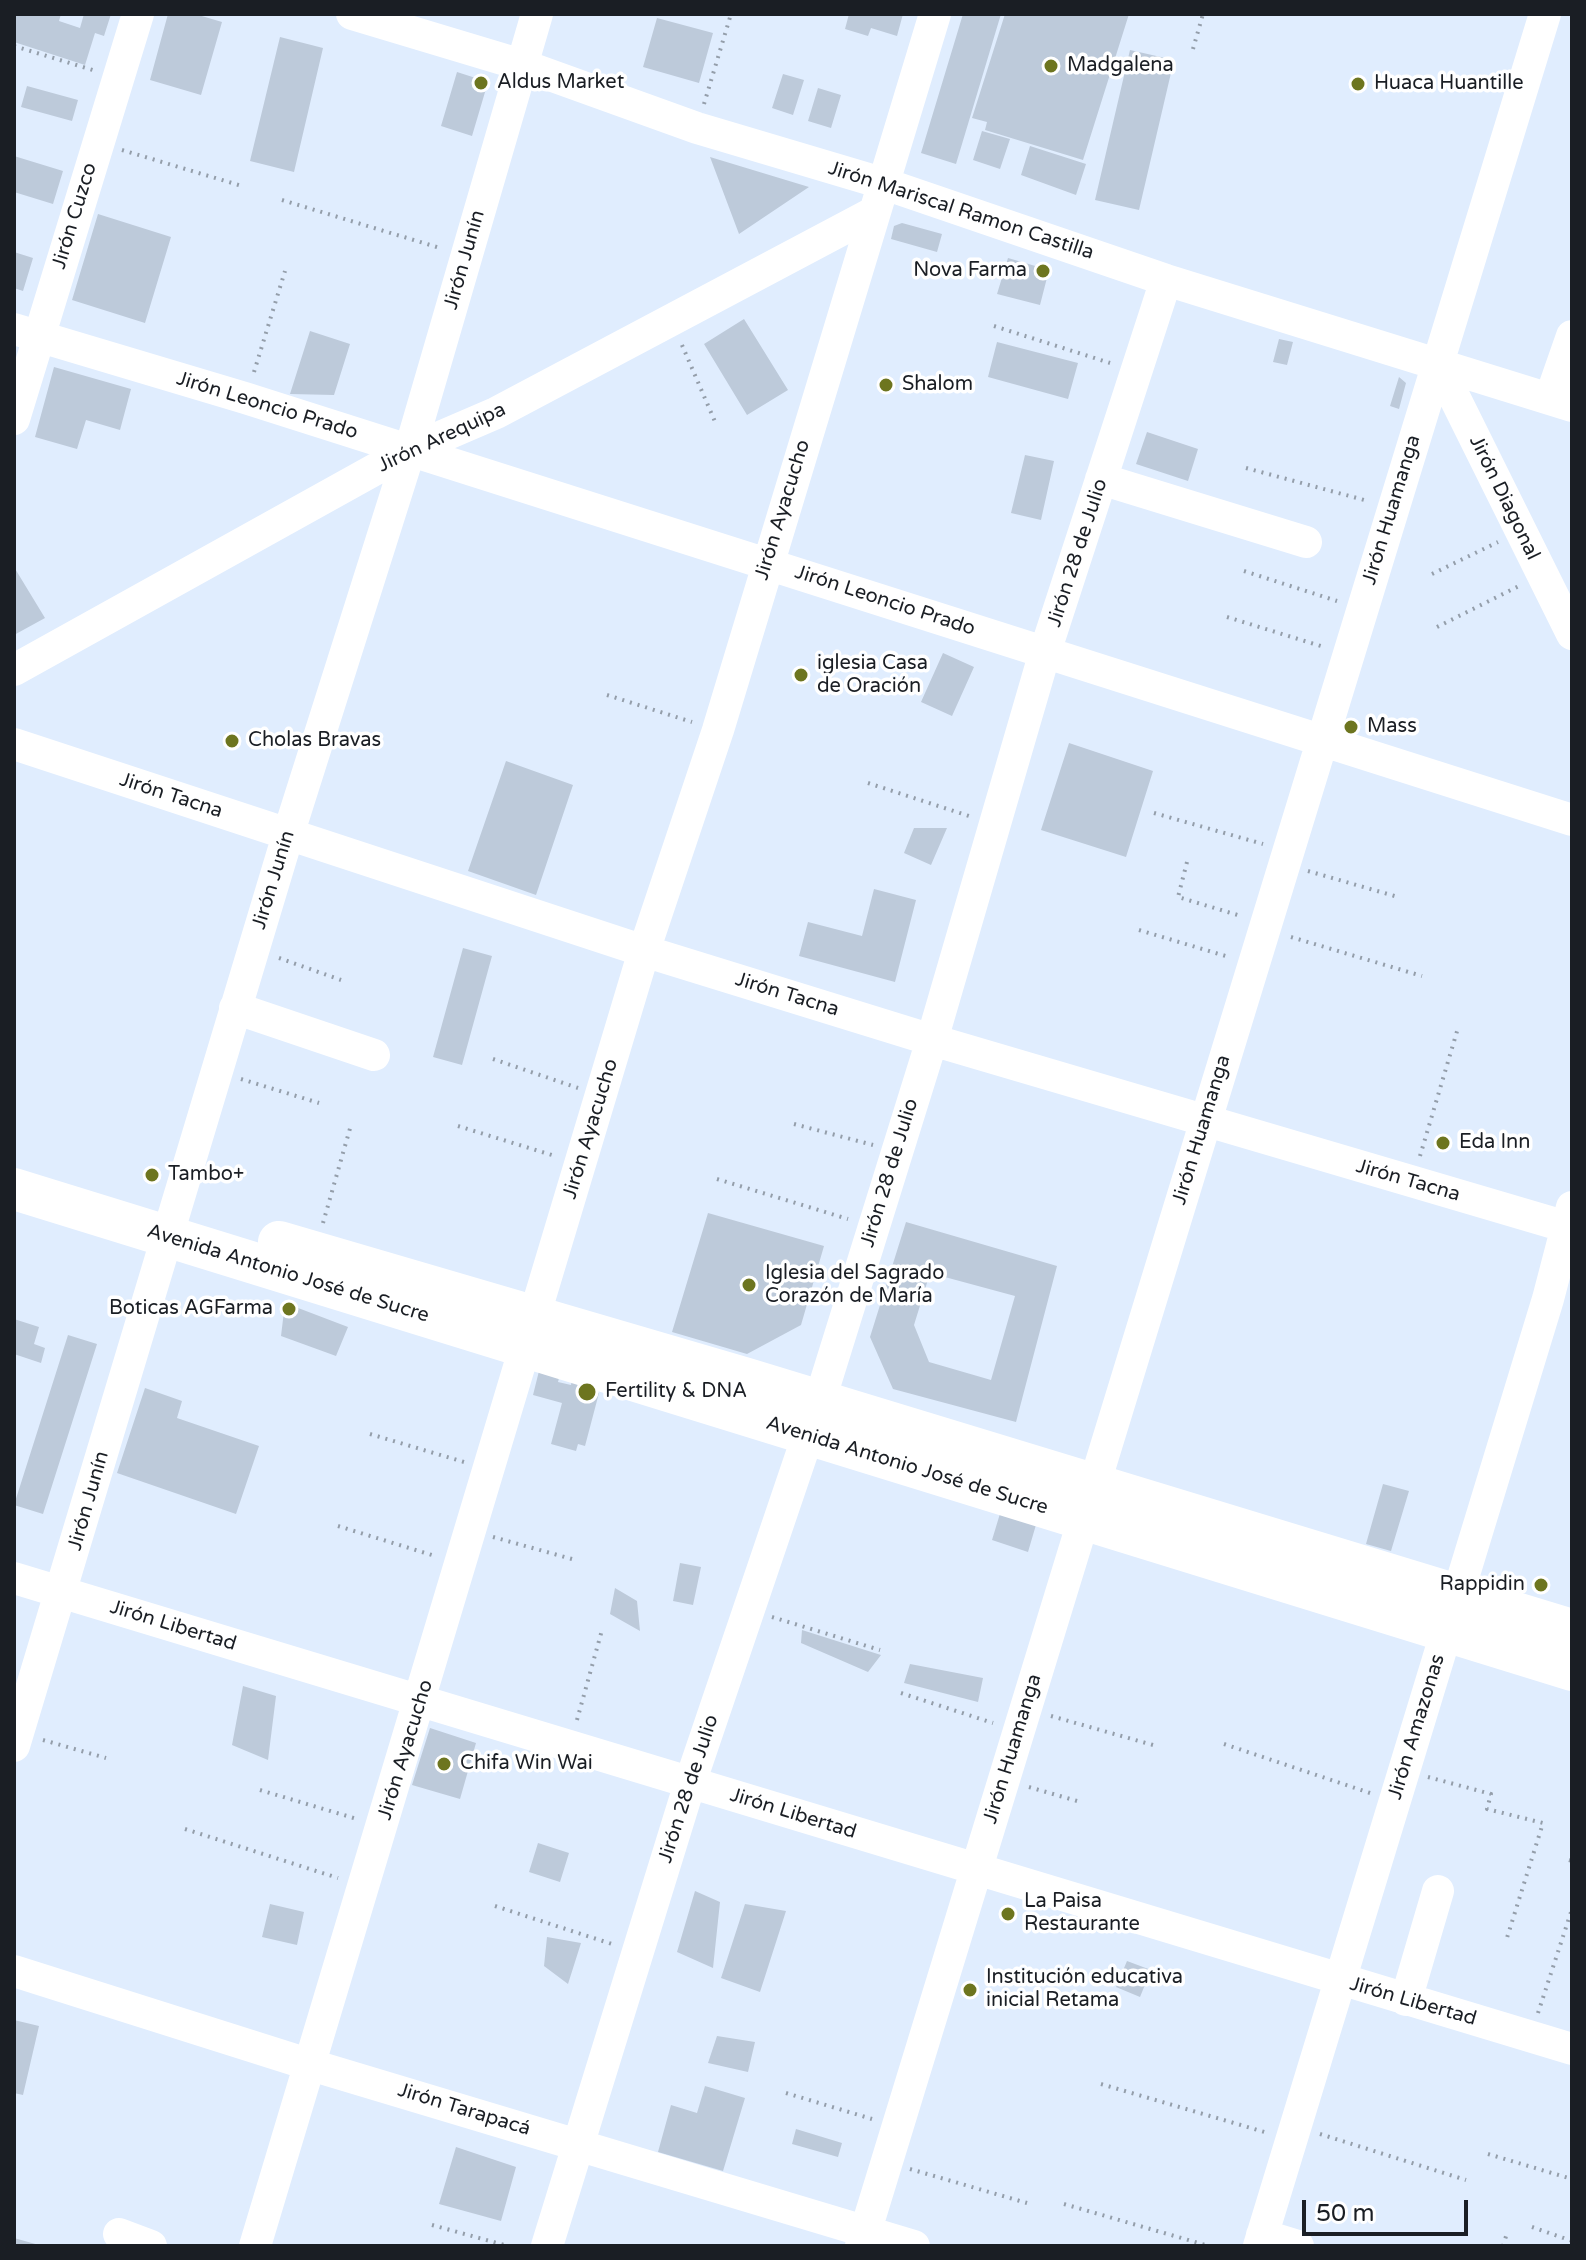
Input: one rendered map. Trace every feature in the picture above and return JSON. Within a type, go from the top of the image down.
[{"type":"main road","name":"Avenida Antonio José de Sucre","points":[[14,1159],[170,1223],[1451,1614],[1572,1670]]},
{"type":"main road","name":"Avenida Antonio José de Sucre","points":[[14,1189],[314,1252],[530,1332]]},
{"type":"main road","name":"Avenida Antonio José de Sucre","points":[[1451,1614],[1572,1630]]},
{"type":"street","name":"Jirón Cuzco","points":[[14,419],[26,332],[98,143],[138,14]]},
{"type":"street","name":"Jirón Mariscal Ramon Castilla","points":[[352,14],[522,65],[878,198],[1166,280],[1561,403]]},
{"type":"street","name":"Jirón Junín","points":[[16,1739],[253,949],[410,450],[537,14]]},
{"type":"street","name":"Jirón Ayacucho","points":[[255,2246],[644,951],[718,730],[766,563],[935,14]]},
{"type":"street","name":"Jirón Huamanga","points":[[863,2238],[1545,14]]},
{"type":"street","name":"Jirón Arequipa","points":[[14,670],[410,450],[496,413],[671,320],[878,198]]},
{"type":"street","name":"Jirón 28 de Julio","points":[[547,2246],[690,1783],[814,1419],[932,1040],[1045,652],[1166,280]]},
{"type":"street","name":"Jirón Leoncio Prado","points":[[26,332],[410,450],[1572,820]]},
{"type":"street","points":[[1561,403],[1572,336]]},
{"type":"street","name":"Jirón Diagonal","points":[[1437,362],[1572,634]]},
{"type":"street","points":[[1101,479],[1306,542]]},
{"type":"street","name":"Jirón Tacna","points":[[14,744],[644,951],[932,1040],[1412,1182],[1569,1216]]},
{"type":"street","points":[[235,1008],[374,1055]]},
{"type":"street","name":"Jirón Amazonas","points":[[1260,2240],[1295,2133],[1569,1216]]},
{"type":"street","name":"Jirón Libertad","points":[[14,1578],[1572,2049]]},
{"type":"street","points":[[1406,2000],[1438,1891]]},
{"type":"street","name":"Jirón Tarapacá","points":[[14,1971],[311,2065],[577,2144],[863,2238],[914,2246]]},
{"type":"street","points":[[119,2234],[151,2246]]},
{"type":"street","points":[[1260,2240],[1298,2246]]},
{"type":"path","points":[[697,128],[731,14]]},
{"type":"path","points":[[1193,49],[1203,14]]},
{"type":"path","points":[[14,46],[118,78]]},
{"type":"path","points":[[98,143],[242,186]]},
{"type":"path","points":[[282,200],[466,256]]},
{"type":"path","points":[[245,398],[285,271]]},
{"type":"path","points":[[671,320],[716,424]]},
{"type":"path","points":[[994,326],[1136,372]]},
{"type":"path","points":[[1246,468],[1392,508]]},
{"type":"path","points":[[1432,574],[1521,531]]},
{"type":"path","points":[[1244,571],[1362,608]]},
{"type":"path","points":[[1437,627],[1542,574]]},
{"type":"path","points":[[1227,617],[1347,655]]},
{"type":"path","points":[[607,695],[718,730]]},
{"type":"path","points":[[868,783],[995,825]]},
{"type":"path","points":[[1154,813],[1398,897]]},
{"type":"path","points":[[1187,862],[1178,897],[1422,976]]},
{"type":"path","points":[[1139,930],[1253,964]]},
{"type":"path","points":[[253,949],[341,980]]},
{"type":"path","points":[[1412,1182],[1458,1028]]},
{"type":"path","points":[[493,1059],[601,1096]]},
{"type":"path","points":[[216,1072],[319,1103]]},
{"type":"path","points":[[794,1124],[896,1151]]},
{"type":"path","points":[[314,1252],[351,1125]]},
{"type":"path","points":[[458,1126],[580,1164]]},
{"type":"path","points":[[717,1179],[873,1227]]},
{"type":"path","points":[[370,1434],[490,1470]]},
{"type":"path","points":[[338,1526],[462,1564]]},
{"type":"path","points":[[472,1530],[572,1559]]},
{"type":"path","points":[[747,1609],[880,1650]]},
{"type":"path","points":[[570,1746],[602,1630]]},
{"type":"path","points":[[901,1693],[1153,1745]]},
{"type":"path","points":[[16,1739],[106,1758]]},
{"type":"path","points":[[1224,1744],[1399,1786],[1491,1794],[1487,1809],[1543,1823],[1506,1941]]},
{"type":"path","points":[[1003,1780],[1077,1801]]},
{"type":"path","points":[[260,1790],[383,1827]]},
{"type":"path","points":[[185,1829],[365,1887]]},
{"type":"path","points":[[495,1906],[637,1952]]},
{"type":"path","points":[[1530,2036],[1572,1909]]},
{"type":"path","points":[[1101,2084],[1466,2180]]},
{"type":"path","points":[[786,2093],[898,2126]]},
{"type":"path","points":[[1488,2154],[1572,2179]]},
{"type":"path","points":[[887,2162],[1027,2203]]},
{"type":"path","points":[[1064,2204],[1209,2246]]},
{"type":"path","points":[[432,2225],[508,2246]]},
{"type":"path","points":[[1532,2227],[1572,2241]]},
{"type":"path","points":[[1503,2246],[1507,2233]]},
{"type":"building","points":[[14,14],[61,14],[59,21],[80,28],[84,14],[111,14],[104,36],[95,33],[85,65],[14,42]]},
{"type":"building","points":[[168,14],[195,14],[222,22],[201,95],[150,80]]},
{"type":"building","points":[[849,14],[903,14],[897,36],[871,28],[868,36],[845,29]]},
{"type":"building","points":[[963,14],[1001,14],[956,164],[921,153]]},
{"type":"building","name":"Madgalena","points":[[1005,14],[1129,14],[1083,160],[985,130],[987,122],[972,118]]},
{"type":"building","points":[[657,18],[713,33],[699,83],[643,67]]},
{"type":"building","points":[[280,37],[323,48],[294,172],[250,161]]},
{"type":"building","points":[[1130,50],[1174,60],[1139,210],[1095,200]]},
{"type":"building","points":[[457,72],[488,82],[472,136],[441,126]]},
{"type":"building","points":[[783,74],[804,80],[793,115],[772,108]]},
{"type":"building","points":[[27,86],[78,100],[72,121],[21,107]]},
{"type":"building","points":[[818,88],[841,95],[831,128],[808,121]]},
{"type":"building","points":[[982,131],[1010,139],[1000,169],[973,160]]},
{"type":"building","points":[[1030,146],[1086,164],[1076,195],[1021,175]]},
{"type":"building","points":[[14,156],[63,171],[53,204],[14,192]]},
{"type":"building","points":[[710,157],[809,187],[739,234]]},
{"type":"building","points":[[98,214],[171,237],[145,323],[72,300]]},
{"type":"building","points":[[902,223],[942,234],[937,252],[891,239],[894,226]]},
{"type":"building","points":[[14,252],[33,258],[23,291],[14,288]]},
{"type":"building","points":[[1008,258],[1049,270],[1040,305],[997,294]]},
{"type":"building","points":[[744,319],[788,390],[747,415],[704,344]]},
{"type":"building","points":[[310,331],[350,344],[334,395],[290,394]]},
{"type":"building","points":[[1279,339],[1293,342],[1287,365],[1273,362]]},
{"type":"building","points":[[997,342],[1078,363],[1068,399],[988,377]]},
{"type":"building","points":[[54,367],[131,389],[120,430],[86,420],[77,449],[35,437]]},
{"type":"building","points":[[1399,377],[1406,383],[1399,409],[1390,406]]},
{"type":"building","points":[[1147,432],[1198,449],[1188,481],[1136,464]]},
{"type":"building","points":[[1025,455],[1054,461],[1041,520],[1011,513]]},
{"type":"building","points":[[14,567],[45,618],[14,635]]},
{"type":"building","points":[[943,653],[974,667],[952,716],[921,702]]},
{"type":"building","points":[[1069,743],[1153,771],[1126,857],[1041,830]]},
{"type":"building","points":[[506,761],[573,785],[536,895],[468,871]]},
{"type":"building","points":[[914,828],[947,828],[931,865],[904,853]]},
{"type":"building","points":[[874,889],[916,900],[895,982],[799,956],[808,922],[862,936]]},
{"type":"building","points":[[463,948],[492,956],[462,1065],[433,1057]]},
{"type":"building","name":"Iglesia del Sagrado Corazón de María","points":[[708,1213],[824,1246],[801,1325],[747,1354],[672,1332]]},
{"type":"building","points":[[906,1222],[1057,1266],[1016,1422],[893,1389],[870,1337]],"holes":[[[930,1273],[1015,1296],[991,1380],[929,1362],[914,1325]]]},
{"type":"building","points":[[285,1303],[348,1327],[336,1356],[281,1336]]},
{"type":"building","points":[[14,1319],[39,1327],[34,1344],[45,1348],[41,1363],[14,1354]]},
{"type":"building","points":[[68,1335],[97,1344],[43,1514],[14,1505]]},
{"type":"building","points":[[541,1363],[560,1374],[558,1382],[571,1385],[572,1379],[594,1386],[592,1392],[599,1393],[585,1446],[578,1444],[576,1451],[551,1444],[562,1403],[533,1395]]},
{"type":"building","points":[[145,1388],[182,1401],[177,1418],[259,1446],[236,1514],[117,1473]]},
{"type":"building","points":[[1383,1484],[1409,1491],[1391,1551],[1366,1544]]},
{"type":"building","points":[[1002,1507],[1038,1518],[1028,1552],[992,1540]]},
{"type":"building","points":[[680,1563],[701,1567],[693,1605],[673,1601]]},
{"type":"building","points":[[615,1588],[637,1601],[640,1631],[610,1614]]},
{"type":"building","points":[[802,1630],[881,1655],[868,1672],[801,1643]]},
{"type":"building","points":[[910,1664],[983,1678],[978,1702],[904,1683]]},
{"type":"building","points":[[243,1686],[276,1696],[268,1760],[232,1745]]},
{"type":"building","name":"Chifa Win Wai","points":[[430,1728],[476,1743],[460,1799],[412,1785]]},
{"type":"building","points":[[538,1843],[569,1853],[560,1882],[529,1872]]},
{"type":"building","points":[[695,1891],[720,1902],[713,1968],[677,1952]]},
{"type":"building","points":[[270,1904],[304,1912],[297,1945],[262,1937]]},
{"type":"building","points":[[745,1904],[786,1911],[760,1992],[721,1978]]},
{"type":"building","points":[[547,1937],[581,1943],[568,1984],[544,1966]]},
{"type":"building","points":[[1127,1961],[1151,1970],[1140,1997],[1116,1987]]},
{"type":"building","points":[[14,2020],[39,2026],[23,2095],[14,2093]]},
{"type":"building","points":[[717,2036],[755,2042],[748,2072],[708,2063]]},
{"type":"building","points":[[705,2086],[745,2098],[723,2171],[658,2152],[671,2105],[697,2113]]},
{"type":"building","points":[[796,2129],[842,2143],[838,2157],[792,2144]]},
{"type":"building","points":[[456,2147],[516,2167],[501,2221],[439,2204]]},
{"type":"building","points":[[14,2238],[39,2245],[39,2246],[14,2246]]},
{"type":"place","name":"Madgalena","points":[[1051,66]]},
{"type":"place","name":"Aldus Market","points":[[481,83]]},
{"type":"place","name":"Huaca Huantille","points":[[1358,84]]},
{"type":"place","name":"Nova Farma","points":[[1043,271]]},
{"type":"place","name":"Shalom","points":[[886,385]]},
{"type":"place","name":"iglesia Casa de Oración","points":[[801,675]]},
{"type":"place","name":"Mass","points":[[1351,727]]},
{"type":"place","name":"Cholas Bravas","points":[[232,741]]},
{"type":"place","name":"Eda Inn","points":[[1443,1143]]},
{"type":"place","name":"Tambo+","points":[[152,1175]]},
{"type":"place","name":"Iglesia del Sagrado Corazón de María","points":[[749,1285]]},
{"type":"place","name":"Boticas AGFarma","points":[[289,1309]]},
{"type":"place","name":"Fertility & DNA","points":[[587,1392]]},
{"type":"place","name":"Rappidin","points":[[1541,1585]]},
{"type":"place","name":"Chifa Win Wai","points":[[444,1764]]},
{"type":"place","name":"La Paisa Restaurante","points":[[1008,1914]]},
{"type":"place","name":"Institución educativa inicial Retama","points":[[970,1990]]}]
